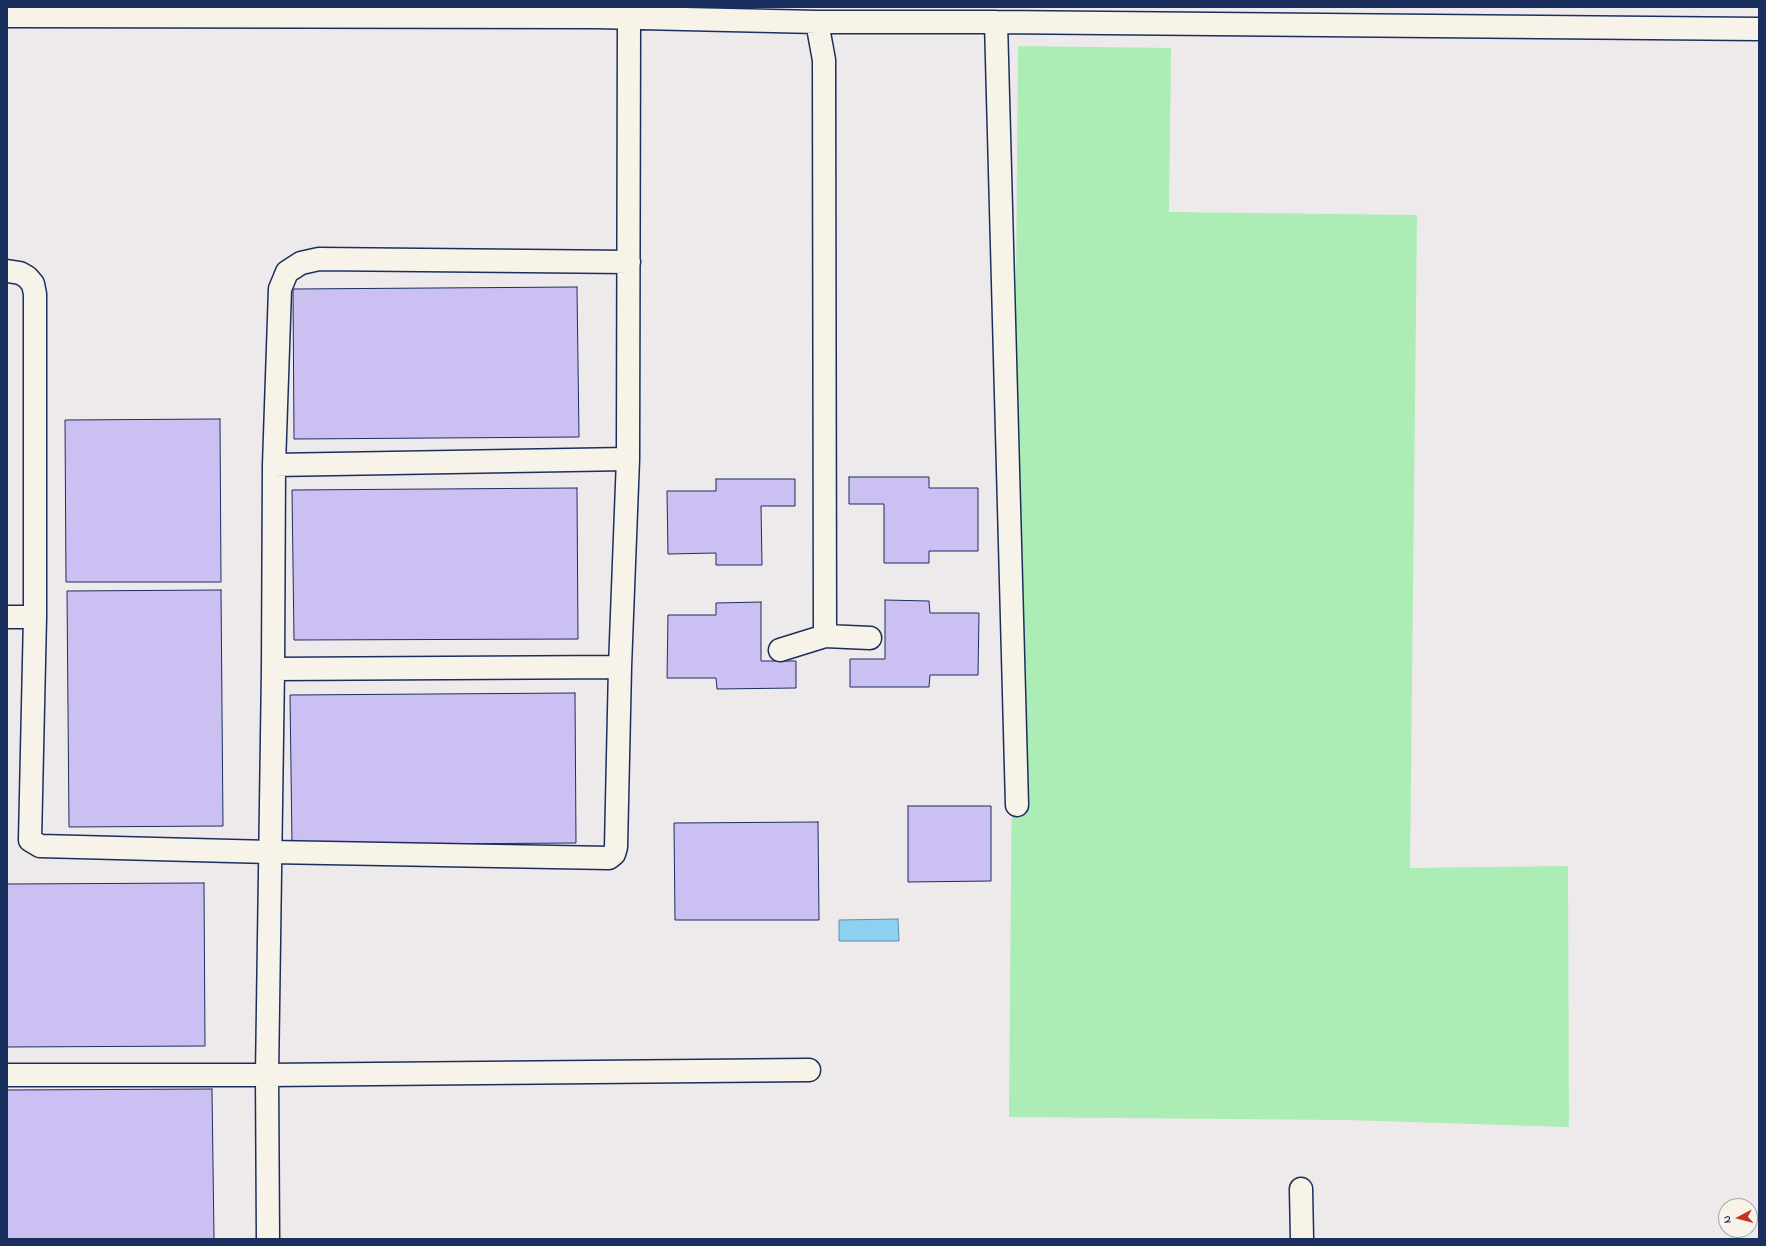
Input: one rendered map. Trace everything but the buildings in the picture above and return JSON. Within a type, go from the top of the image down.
[{"type":"street","points":[[7,16],[629,17],[817,22],[996,22],[1759,29]]},
{"type":"street","points":[[7,272],[20,273],[27,277],[33,284],[35,294],[35,617],[30,840],[40,846],[609,858],[614,854],[616,847],[620,667],[628,458],[629,17]]},
{"type":"street","points":[[817,22],[824,60],[825,636]]},
{"type":"street","points":[[996,22],[1017,805]]},
{"type":"street","points":[[268,1239],[267,1075],[273,670],[274,465],[280,289],[287,272],[301,263],[319,259],[629,262]]},
{"type":"street","points":[[274,465],[628,458]]},
{"type":"street","points":[[7,617],[35,617]]},
{"type":"street","points":[[780,650],[825,636],[870,638]]},
{"type":"street","points":[[273,670],[620,667]]},
{"type":"street","points":[[7,1075],[267,1075],[809,1070]]},
{"type":"street","points":[[1301,1189],[1302,1239]]},
{"type":"green space","points":[[1018,46],[1171,48],[1169,212],[1417,215],[1410,868],[1568,866],[1569,1127],[1345,1120],[1009,1117]]},
{"type":"water","points":[[898,919],[899,941],[839,941],[839,920]]}]
